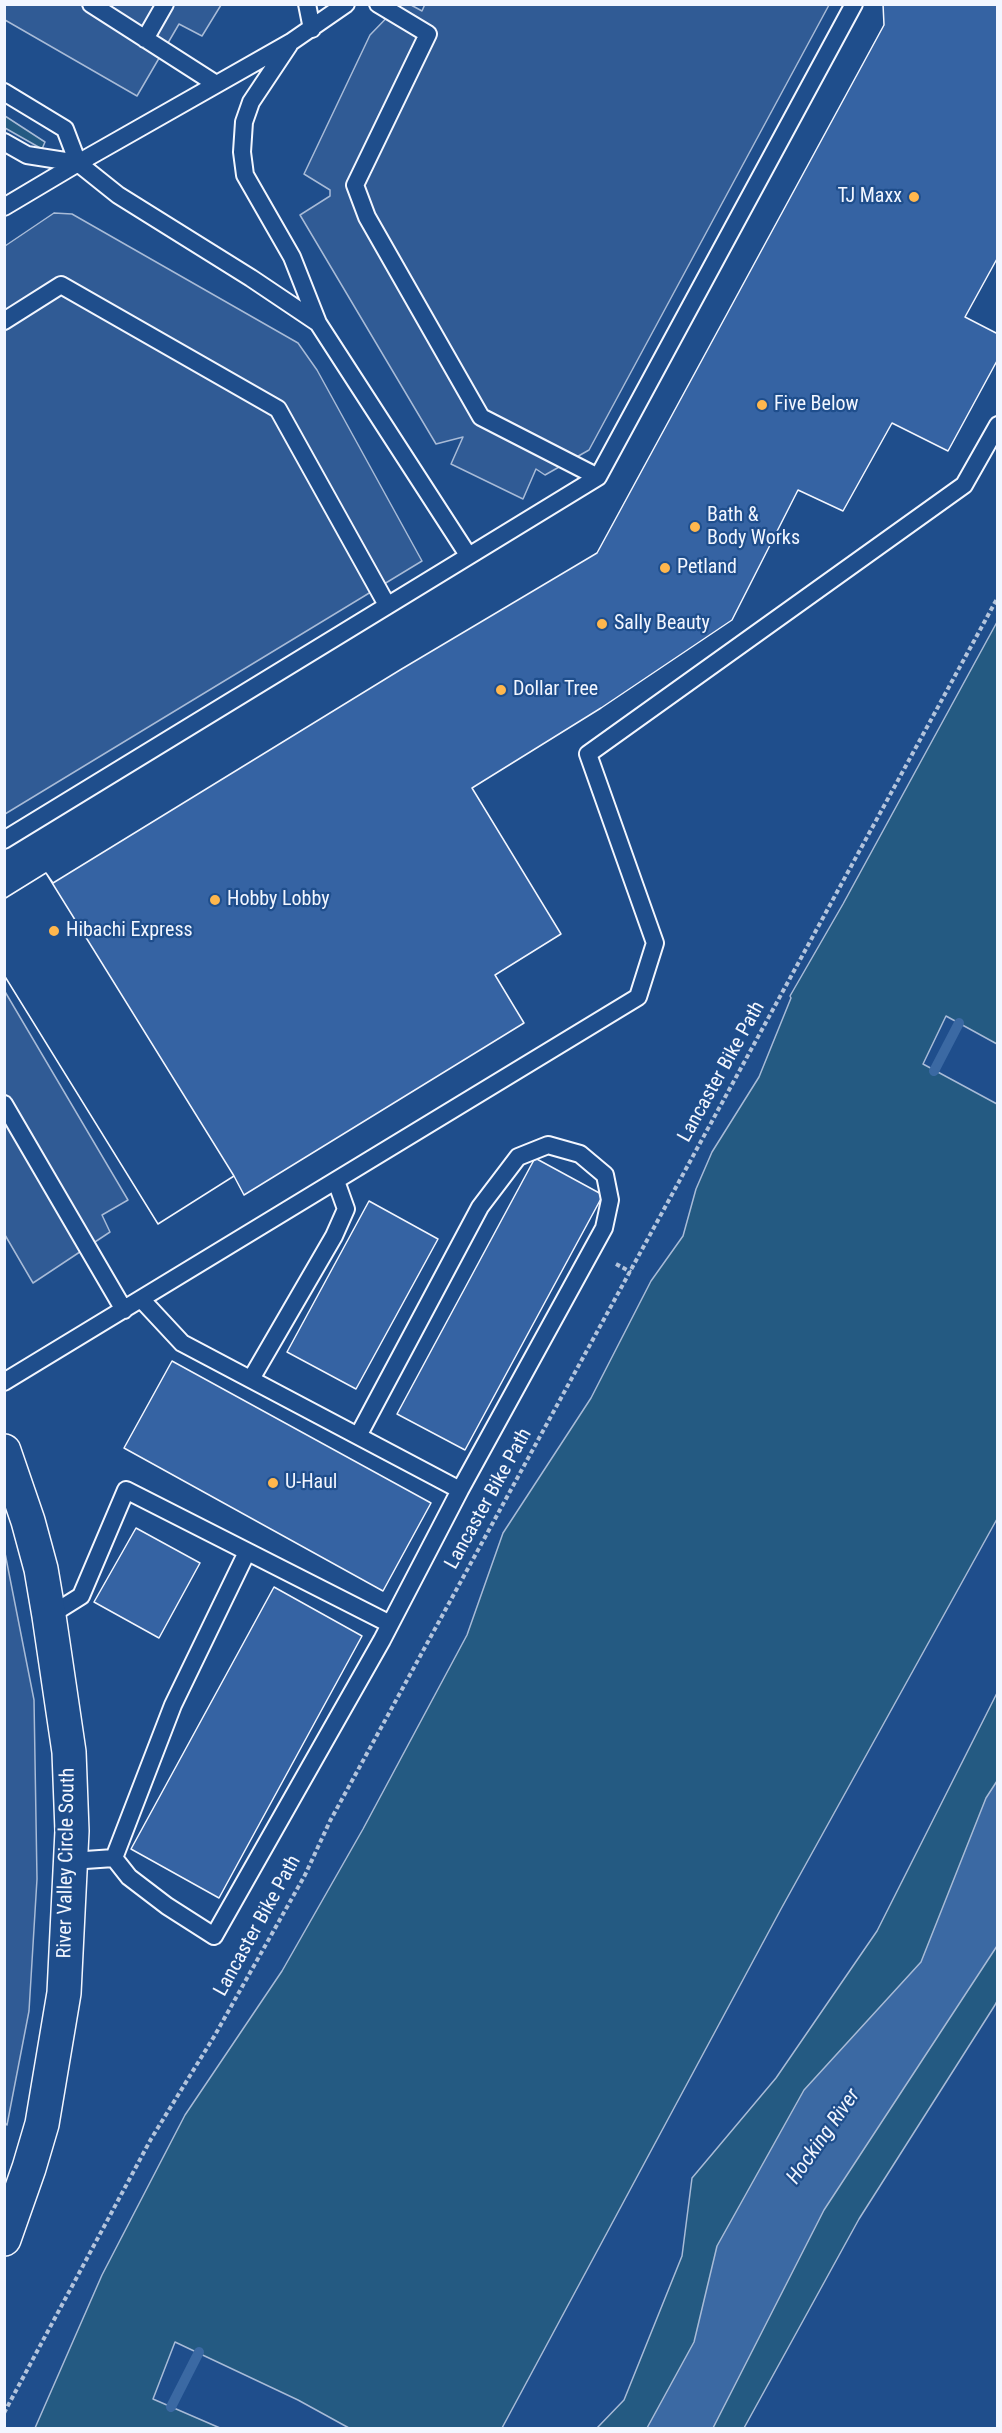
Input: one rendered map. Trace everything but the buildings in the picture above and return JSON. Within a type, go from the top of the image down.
[{"type":"street","name":"River Valley Circle South","points":[[4,1451],[28,1521],[41,1569],[69,1752],[72,1831],[64,1993],[42,2124],[4,2239]]},
{"type":"lane","points":[[91,4],[216,84]]},
{"type":"lane","points":[[145,39],[165,4]]},
{"type":"lane","points":[[306,4],[312,29]]},
{"type":"lane","points":[[4,207],[291,42],[346,4]]},
{"type":"lane","points":[[378,4],[428,34],[355,185],[368,217],[481,417],[598,477]]},
{"type":"lane","points":[[4,840],[598,477],[854,4]]},
{"type":"lane","points":[[291,42],[251,102],[244,122],[242,152],[245,175],[292,257],[318,323],[468,555]]},
{"type":"lane","points":[[4,92],[65,129],[78,163]]},
{"type":"lane","points":[[4,142],[27,155],[78,163],[118,195],[318,323]]},
{"type":"lane","points":[[4,321],[61,285],[278,409],[387,605]]},
{"type":"lane","points":[[4,1382],[638,997],[656,943],[588,754],[964,485],[998,424]]},
{"type":"lane","points":[[4,1104],[124,1310]]},
{"type":"lane","points":[[114,1858],[129,1877],[167,1906],[214,1936],[390,1624],[460,1490],[604,1228],[610,1200],[605,1175],[580,1154],[548,1145],[518,1157],[480,1207],[358,1436]]},
{"type":"lane","points":[[251,1379],[334,1236],[346,1209],[336,1181]]},
{"type":"lane","points":[[141,1300],[182,1343],[460,1490]]},
{"type":"lane","points":[[49,1616],[81,1596],[126,1490],[390,1624]]},
{"type":"lane","points":[[114,1858],[172,1705],[247,1552]]},
{"type":"lane","points":[[71,1861],[114,1858]]},
{"type":"path","name":"Lancaster Bike Path","points":[[4,2413],[151,2139],[215,2035],[305,1875],[330,1821],[998,597]]},
{"type":"shaded area","points":[[425,4],[829,5],[589,450],[545,475],[536,469],[523,499],[451,464],[463,437],[436,444],[300,215],[330,196],[330,190],[304,174],[370,35],[399,5],[411,5],[422,11]]},
{"type":"shaded area","points":[[5,5],[221,5],[202,36],[179,24],[137,96],[5,20]]},
{"type":"shaded area","points":[[5,116],[45,142],[42,149],[5,128]]},
{"type":"shaded area","points":[[54,213],[72,214],[298,343],[317,370],[422,561],[5,814],[5,246]]},
{"type":"shaded area","points":[[997,622],[997,1044],[946,1016],[923,1064],[997,1104],[997,1519],[781,1909],[502,2428],[349,2428],[298,2400],[175,2342],[153,2399],[220,2428],[35,2428],[102,2275],[185,2115],[282,1971],[363,1829],[467,1635],[503,1533],[591,1398],[651,1281],[683,1236],[696,1189],[712,1152],[759,1077],[790,996],[843,904]]},
{"type":"shaded area","points":[[4,990],[128,1200],[102,1215],[110,1232],[33,1283],[5,1235]]},
{"type":"shaded area","points":[[4,1548],[34,1700],[37,1879],[29,2011],[7,2125],[4,2122]]},
{"type":"shaded area","points":[[997,1693],[998,1999],[995,2005],[859,2219],[744,2428],[597,2428],[624,2400],[682,2256],[692,2178],[776,2078],[877,1931]]},
{"type":"water","name":"Hocking River","points":[[997,1781],[997,1946],[824,2210],[713,2428],[647,2428],[694,2342],[717,2246],[804,2090],[921,1962],[986,1798]]},
{"type":"waterway","points":[[934,1071],[959,1023]]},
{"type":"waterway","points":[[171,2407],[199,2352]]},
{"type":"place","name":"TJ Maxx","points":[[914,197]]},
{"type":"place","name":"Five Below","points":[[762,405]]},
{"type":"place","name":"Bath & Body Works","points":[[695,527]]},
{"type":"place","name":"Petland","points":[[665,568]]},
{"type":"place","name":"Sally Beauty","points":[[602,624]]},
{"type":"place","name":"Dollar Tree","points":[[501,690]]},
{"type":"place","name":"Hobby Lobby","points":[[215,900]]},
{"type":"place","name":"Hibachi Express","points":[[54,931]]},
{"type":"place","name":"U-Haul","points":[[273,1483]]}]
